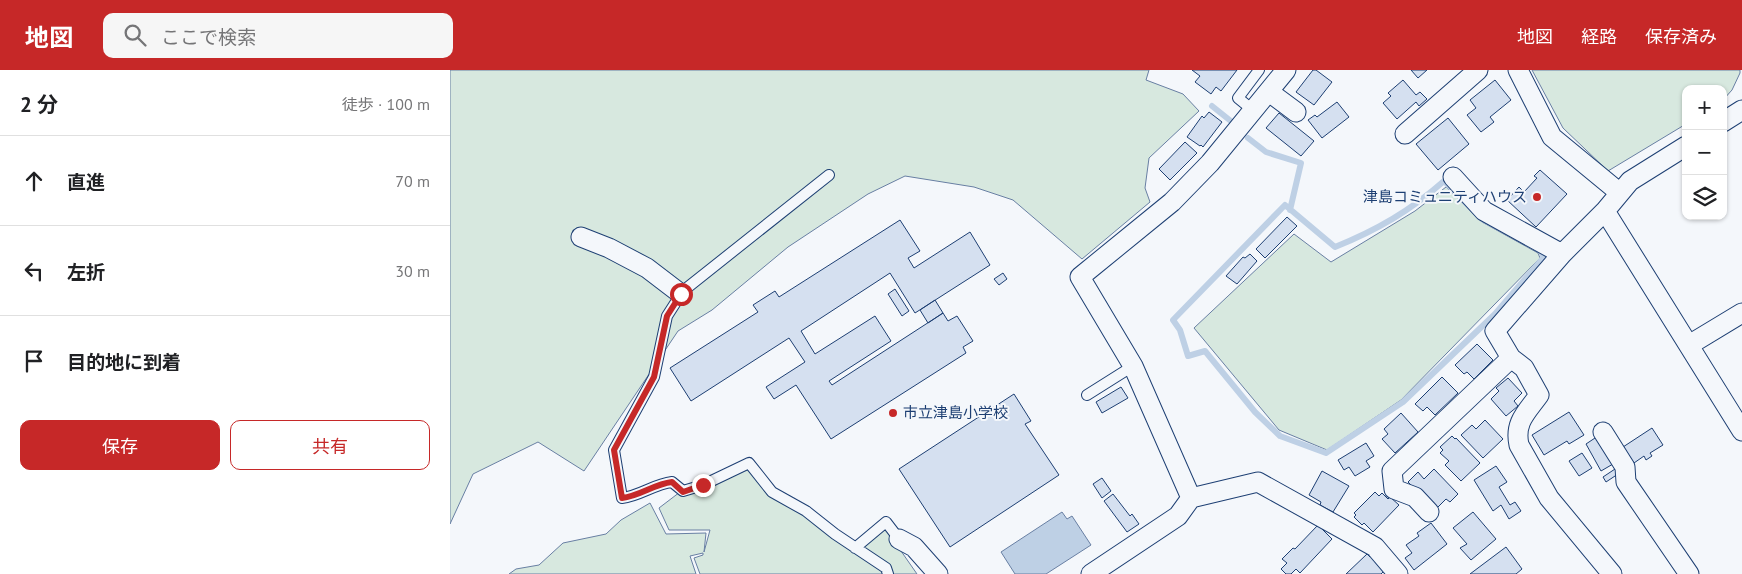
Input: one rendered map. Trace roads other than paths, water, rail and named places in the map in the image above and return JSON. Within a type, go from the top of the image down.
[{"type":"street","points":[[1191,498],[1133,366],[1080,277],[1172,202],[1210,163],[1286,70]]},
{"type":"street","points":[[1405,134],[1478,70]]},
{"type":"street","points":[[1518,70],[1552,137],[1620,193]]},
{"type":"street","points":[[1269,92],[1296,112]]},
{"type":"street","points":[[1727,119],[1742,110]]},
{"type":"street","points":[[1612,574],[1549,498],[1519,445],[1517,436],[1518,425],[1539,395],[1524,368],[1511,358],[1495,331],[1562,254],[1605,211],[1630,181],[1682,148]]},
{"type":"street","points":[[1453,177],[1484,211],[1562,254]]},
{"type":"street","points":[[1605,211],[1742,431]]},
{"type":"street","points":[[582,238],[609,248],[647,268],[681,294]]},
{"type":"street","points":[[1689,345],[1742,313]]},
{"type":"street","points":[[1429,512],[1415,498],[1394,489],[1392,471],[1511,358]]},
{"type":"street","points":[[1604,432],[1626,467],[1626,482],[1689,574]]},
{"type":"street","points":[[1092,574],[1178,516],[1191,498],[1258,482],[1346,529],[1375,547],[1398,574]]},
{"type":"street","points":[[899,539],[914,547],[938,574]]},
{"type":"lane","points":[[1254,111],[1238,98],[1259,70]]},
{"type":"lane","points":[[829,175],[683,291],[667,316],[654,377],[614,450],[622,498],[633,497],[663,483],[672,482],[683,492],[703,485],[749,463],[772,492],[806,511],[855,548],[886,568],[888,574]]},
{"type":"lane","points":[[1087,395],[1133,366]]},
{"type":"lane","points":[[855,548],[886,522],[899,539]]},
{"type":"water","points":[[1062,512],[1067,519],[1072,516],[1091,545],[1046,574],[1015,574],[1001,552]]},
{"type":"waterway","points":[[1212,106],[1232,122]]},
{"type":"waterway","points":[[1248,138],[1266,152],[1301,163],[1290,210]]},
{"type":"waterway","points":[[1444,181],[1482,219],[1540,250],[1544,257],[1495,314],[1403,402],[1326,453],[1280,436],[1255,412],[1205,351],[1188,356],[1180,330],[1173,320],[1285,205],[1335,247],[1365,234],[1392,219],[1419,202],[1444,181]]},
{"type":"place","name":"津島コミュニティハウス","points":[[1537,197]]},
{"type":"place","name":"市立津島小学校","points":[[893,413]]}]
